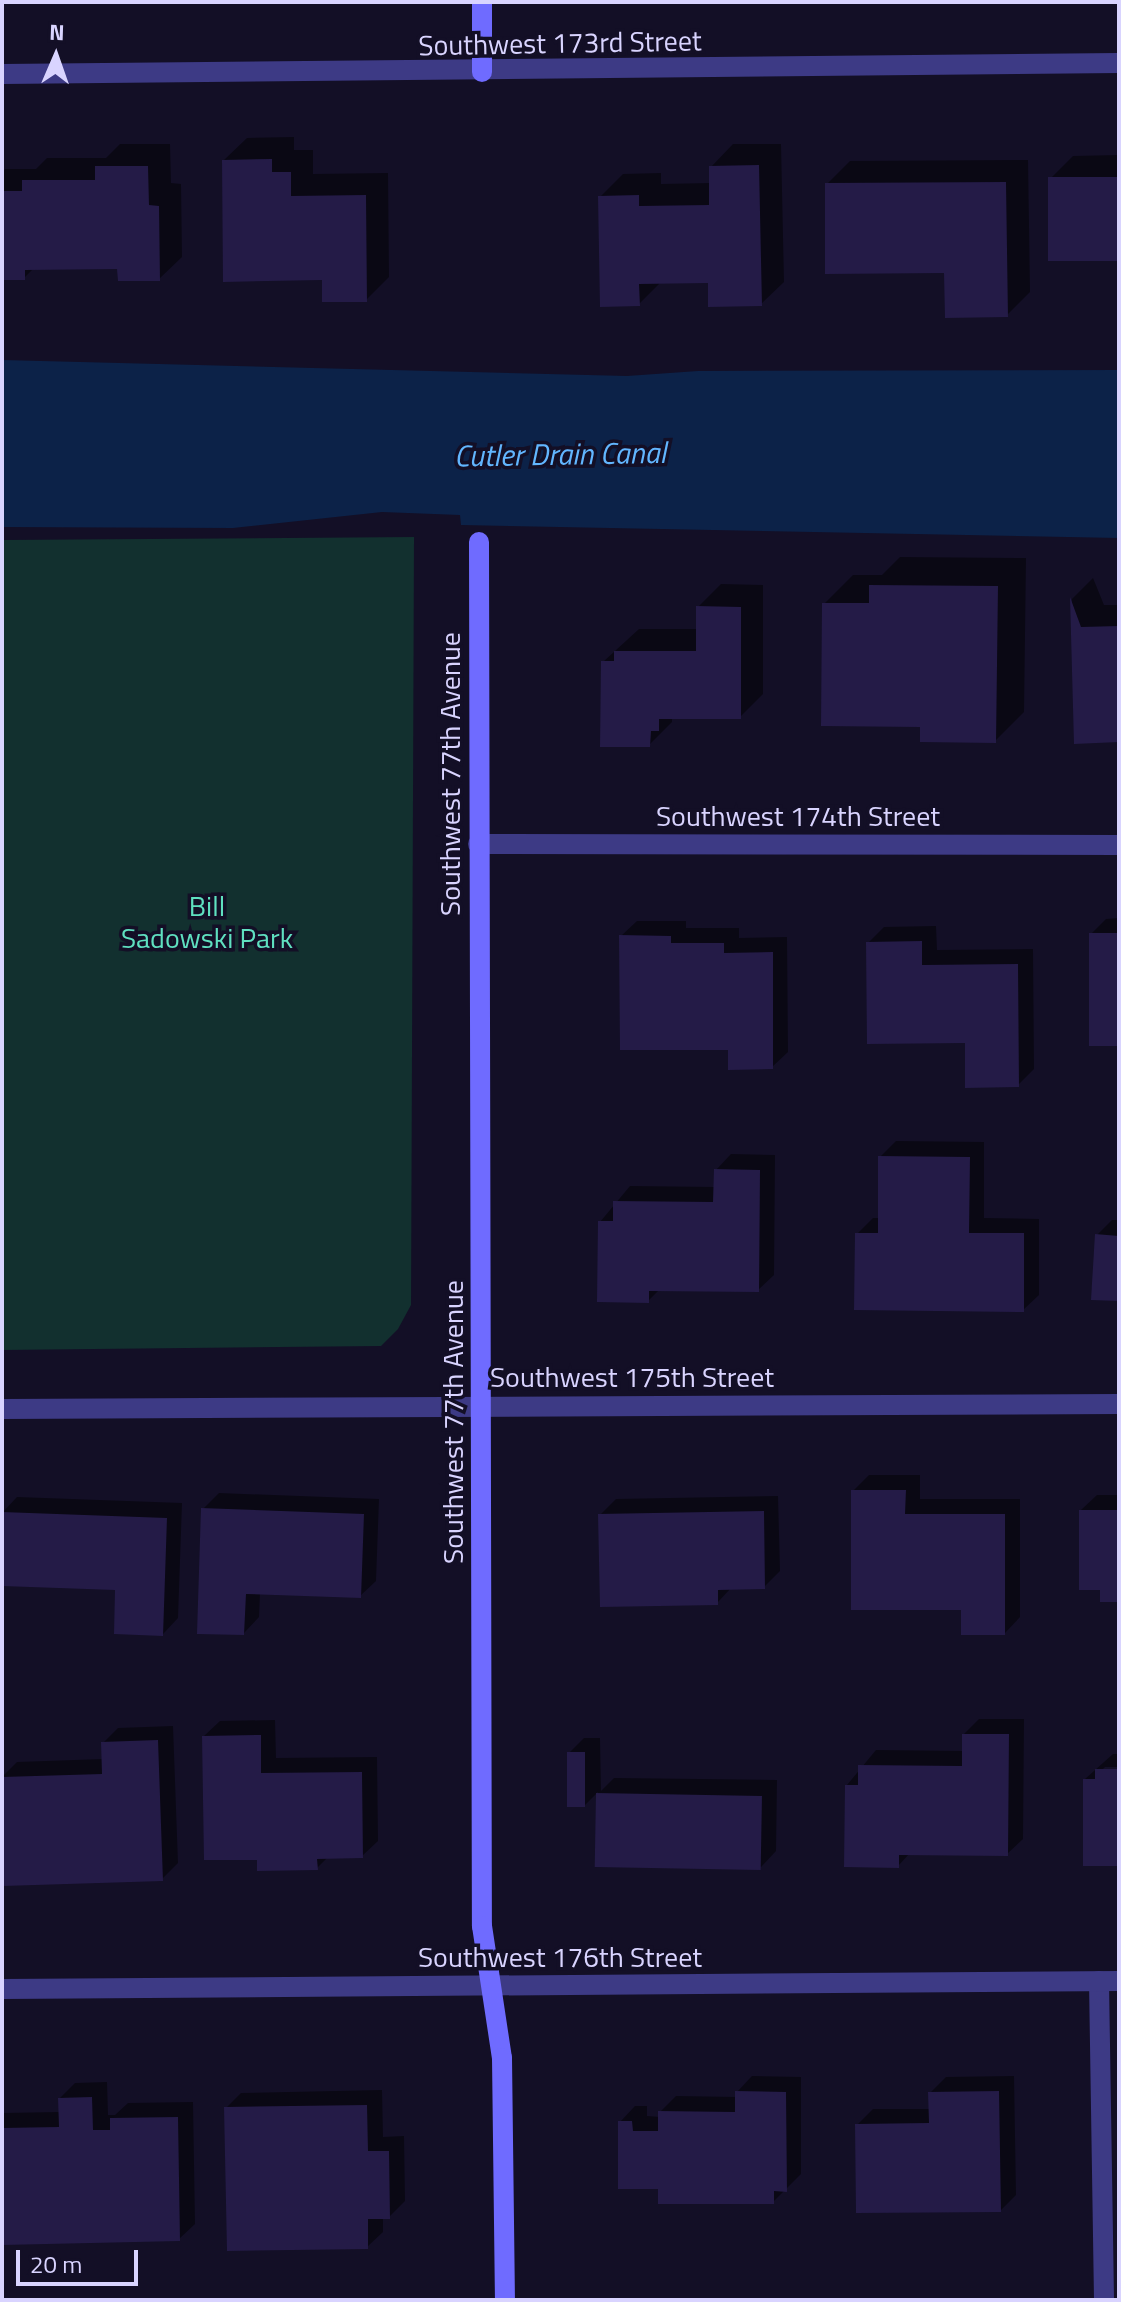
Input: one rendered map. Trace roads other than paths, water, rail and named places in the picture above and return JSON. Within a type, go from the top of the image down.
[{"type":"street","points":[[482,2],[482,72]]},
{"type":"street","name":"Southwest 173rd Street","points":[[2,74],[482,72],[1119,63]]},
{"type":"street","name":"Southwest 77th Avenue","points":[[479,542],[482,1926],[502,2058],[505,2300]]},
{"type":"street","name":"Southwest 174th Street","points":[[478,844],[1119,845]]},
{"type":"street","name":"Southwest 175th Street","points":[[2,1409],[1119,1404]]},
{"type":"street","points":[[1104,2300],[1109,1981]]},
{"type":"street","name":"Southwest 176th Street","points":[[2,1989],[1109,1981]]},
{"type":"water","name":"Cutler Drain Canal","points":[[2,360],[627,376],[698,371],[1119,370],[1119,538],[461,525],[460,515],[382,512],[233,528],[2,527]]},
{"type":"park label","name":"Bill Sadowski Park","points":[[207,922]]}]
